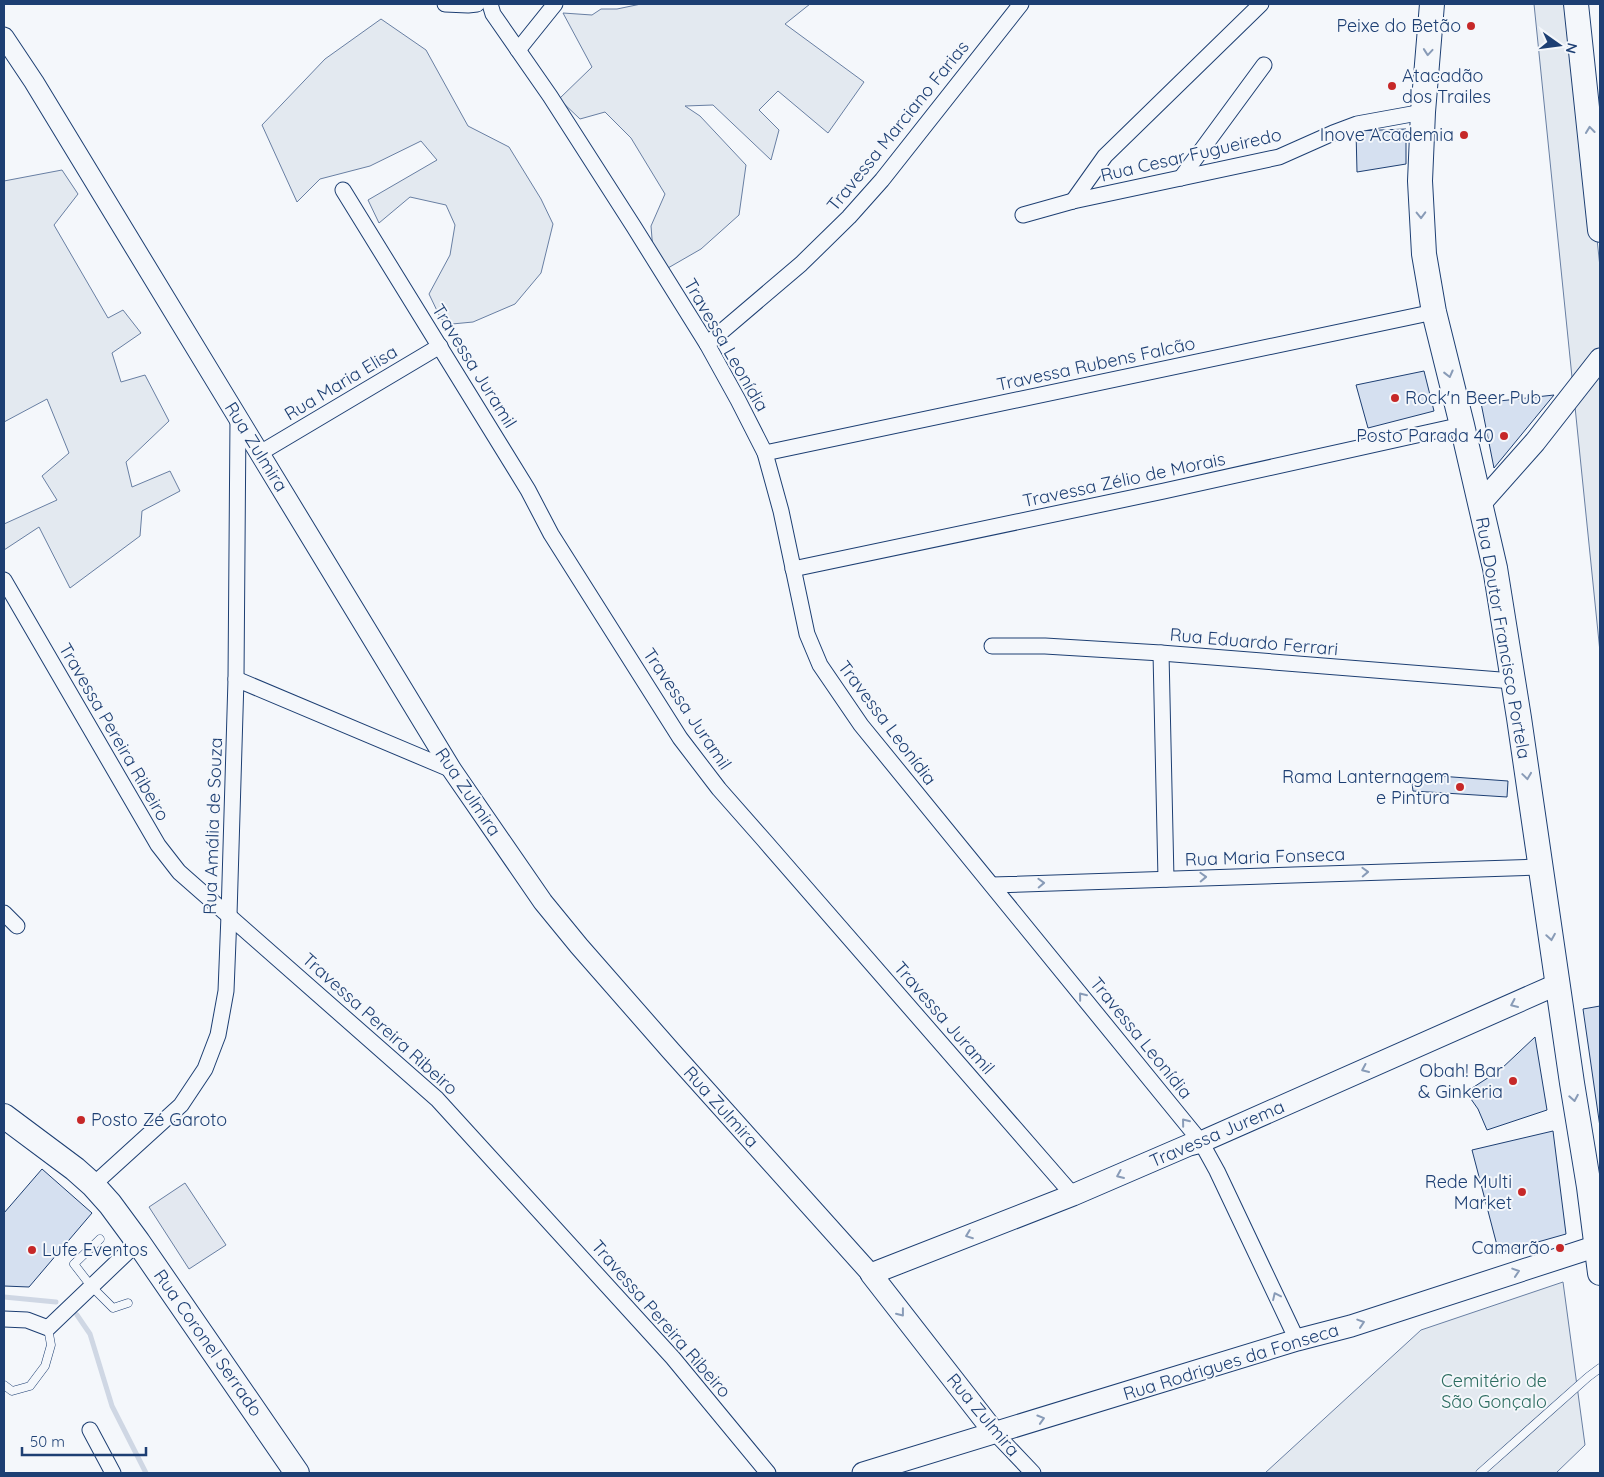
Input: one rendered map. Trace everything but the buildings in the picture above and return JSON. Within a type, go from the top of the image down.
[{"type":"main road","name":"Rua Doutor Francisco Portela","points":[[1432,4],[1423,112],[1420,181],[1421,224],[1427,280],[1495,568],[1572,1083],[1595,1182],[1597,1246],[1600,1273]]},
{"type":"main road","points":[[1576,4],[1600,230]]},
{"type":"main road","points":[[1480,504],[1535,442],[1600,359]]},
{"type":"main road","name":"Travessa Jurema","points":[[871,1274],[1073,1195],[1189,1145],[1202,1142],[1558,984]]},
{"type":"main road","name":"Rua Coronel Serrado","points":[[4,1116],[56,1153],[93,1185],[110,1204],[297,1473]]},
{"type":"main road","name":"Rua Rodrigues da Fonseca","points":[[863,1473],[1297,1340],[1351,1326],[1597,1246]]},
{"type":"main road","name":"Rua Zulmira","points":[[871,1274],[994,1432]]},
{"type":"street","points":[[445,4],[478,4]]},
{"type":"street","name":"Travessa Leonídia","points":[[490,4],[493,14],[550,96],[707,344],[765,453],[781,511],[807,634],[820,665],[860,725],[1202,1142],[1297,1340]]},
{"type":"street","points":[[518,50],[556,4]]},
{"type":"street","name":"Travessa Marciano Farias","points":[[707,344],[800,264],[849,217],[882,180],[1021,4]]},
{"type":"street","points":[[1073,201],[1105,156],[1261,4]]},
{"type":"street","name":"Rua Zulmira","points":[[4,37],[34,82],[452,770],[543,902],[579,946],[871,1274]]},
{"type":"street","points":[[1181,178],[1264,65]]},
{"type":"street","name":"Rua Cesar Fugueiredo","points":[[1023,216],[1073,201],[1279,157],[1357,124],[1423,112]]},
{"type":"street","name":"Travessa Juramil","points":[[343,190],[528,490],[551,534],[680,738],[757,833],[1073,1195]]},
{"type":"street","name":"Travessa Rubens Falcão","points":[[765,453],[1434,312]]},
{"type":"street","name":"Rua Maria Elisa","points":[[260,453],[440,346]]},
{"type":"street","name":"Rua Amália de Souza","points":[[93,1185],[181,1105],[205,1069],[218,1035],[226,991],[230,915],[236,679],[238,418]]},
{"type":"street","name":"Travessa Zélio de Morais","points":[[794,569],[1164,491],[1462,425]]},
{"type":"street","name":"Travessa Pereira Ribeiro","points":[[4,580],[158,845],[180,872],[437,1099],[673,1358],[768,1473]]},
{"type":"street","name":"Rua Eduardo Ferrari","points":[[992,646],[1045,646],[1513,681]]},
{"type":"street","points":[[1161,654],[1166,879]]},
{"type":"street","points":[[236,679],[452,770]]},
{"type":"street","name":"Rua Maria Fonseca","points":[[992,885],[1540,867]]},
{"type":"street","points":[[4,913],[17,926]]},
{"type":"street","points":[[4,1319],[27,1320],[48,1328],[138,1242]]},
{"type":"street","points":[[90,1430],[113,1473]]},
{"type":"street","name":"Rua Zulmira","points":[[994,1432],[1033,1473]]},
{"type":"lane","points":[[100,1239],[74,1264],[91,1286],[113,1308],[128,1303]]},
{"type":"lane","points":[[4,1385],[12,1391],[30,1386],[45,1366],[51,1345],[48,1328]]},
{"type":"lane","points":[[1480,1473],[1600,1368]]},
{"type":"green space","points":[[641,4],[810,4],[785,24],[864,82],[828,133],[778,91],[759,110],[779,130],[771,160],[713,105],[685,106],[700,116],[746,165],[739,215],[701,249],[668,268],[653,251],[651,226],[665,194],[631,138],[605,112],[580,119],[559,99],[592,67],[563,13],[592,15],[601,9],[617,9]]},
{"type":"green space","points":[[1534,4],[1572,4],[1600,267],[1600,652]]},
{"type":"green space","points":[[381,19],[426,50],[468,126],[509,147],[541,199],[553,224],[541,273],[515,304],[473,322],[452,324],[441,319],[429,294],[450,255],[455,225],[446,205],[410,197],[379,223],[368,200],[437,160],[421,141],[370,166],[320,179],[297,202],[262,125],[325,59]]},
{"type":"green space","points":[[62,170],[78,194],[54,225],[108,318],[123,310],[141,333],[112,353],[121,382],[145,375],[169,421],[126,462],[132,487],[170,471],[180,491],[142,511],[140,536],[70,588],[39,527],[4,550],[4,524],[57,500],[42,476],[69,453],[47,399],[4,422],[4,181]]},
{"type":"green space","name":"Cemitério de São Gonçalo","points":[[1563,1282],[1585,1445],[1556,1473],[1265,1473],[1421,1330]]},
{"type":"shaded area","points":[[185,1183],[226,1245],[189,1269],[149,1207]]},
{"type":"waterway","points":[[4,1297],[56,1302]]},
{"type":"waterway","points":[[77,1315],[90,1334],[112,1406],[146,1473]]},
{"type":"place","name":"Peixe do Betão","points":[[1471,26]]},
{"type":"place","name":"Atacadão dos Trailes","points":[[1392,86]]},
{"type":"place","name":"Inove Academia","points":[[1464,135]]},
{"type":"place","name":"Rock'n Beer Pub","points":[[1395,398]]},
{"type":"place","name":"Posto Parada 40","points":[[1504,436]]},
{"type":"place","name":"Rama Lanternagem e Pintura","points":[[1460,787]]},
{"type":"place","name":"Obah! Bar & Ginkeria","points":[[1513,1081]]},
{"type":"place","name":"Posto Zé Garoto","points":[[81,1120]]},
{"type":"place","name":"Rede Multi Market","points":[[1522,1192]]},
{"type":"place","name":"Camarão","points":[[1560,1248]]},
{"type":"place","name":"Lufe Eventos","points":[[32,1250]]}]
